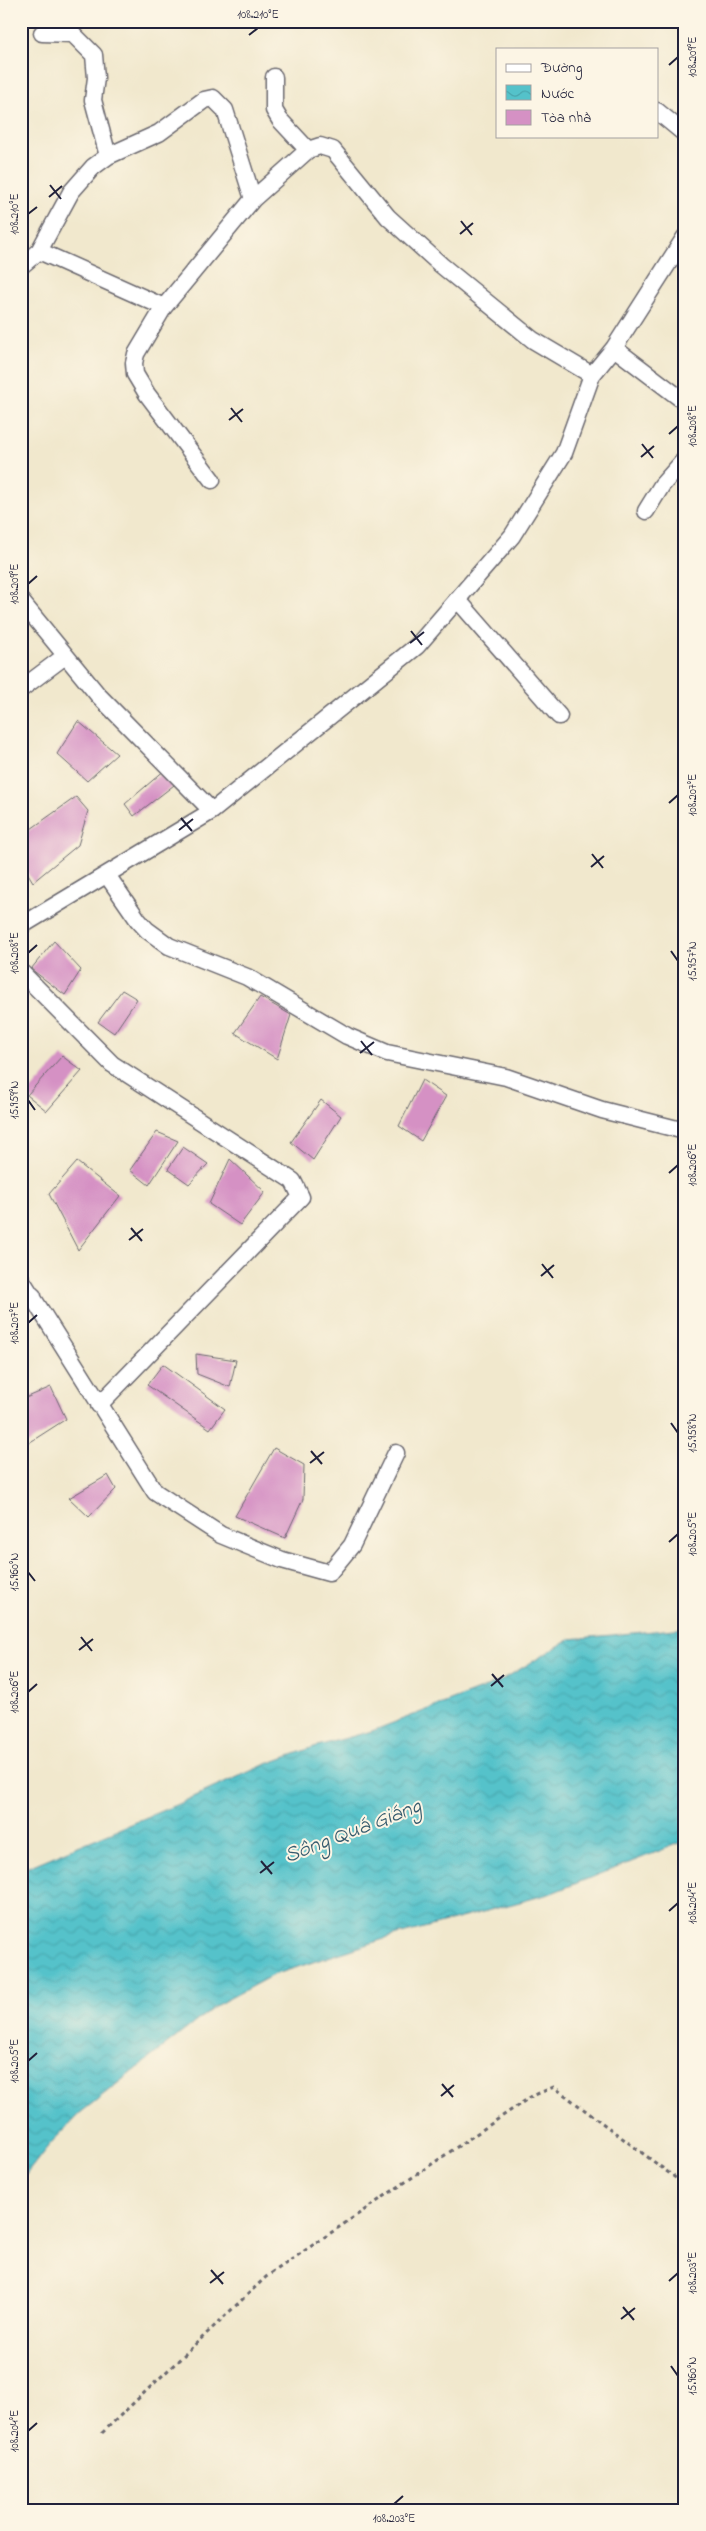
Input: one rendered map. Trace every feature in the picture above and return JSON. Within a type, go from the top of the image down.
[{"type":"street","points":[[42,33],[73,34],[94,55],[96,78],[93,100],[96,118],[108,156]]},
{"type":"street","points":[[274,76],[274,110],[280,120],[308,150]]},
{"type":"street","points":[[21,266],[38,251],[76,186],[93,167],[108,156],[159,133],[204,100],[213,98],[225,110],[253,199]]},
{"type":"street","points":[[658,112],[685,134]]},
{"type":"street","points":[[212,480],[146,394],[136,374],[134,363],[136,354],[164,307],[253,199],[308,150],[320,146],[333,150],[388,217],[441,265],[533,340],[592,375]]},
{"type":"street","points":[[21,926],[212,811],[417,646],[512,536],[564,453],[592,375],[614,348],[685,236]]},
{"type":"street","points":[[38,251],[164,307]]},
{"type":"street","points":[[614,348],[685,402]]},
{"type":"street","points":[[646,511],[662,485],[685,459]]},
{"type":"street","points":[[457,599],[559,716]]},
{"type":"street","points":[[21,601],[98,695],[212,811]]},
{"type":"street","points":[[21,689],[65,656]]},
{"type":"street","points":[[107,875],[138,920],[147,930],[169,946],[247,977],[347,1036],[387,1053],[506,1077],[602,1110],[685,1131]]},
{"type":"street","points":[[21,972],[112,1064],[293,1181],[301,1197],[99,1404]]},
{"type":"street","points":[[21,1279],[27,1301],[99,1404],[155,1492],[220,1535],[282,1560],[329,1572],[352,1545],[396,1453]]},
{"type":"path","points":[[102,2434],[266,2277],[532,2096],[554,2087],[685,2185]]},
{"type":"water","name":"Sông Quá Giáng","points":[[685,1628],[685,1841],[549,1894],[387,1938],[273,1975],[217,2005],[80,2113],[49,2145],[21,2181],[21,1870],[178,1804],[264,1765],[314,1747],[372,1731],[497,1683],[570,1639]]},
{"type":"building","points":[[78,721],[117,754],[87,781],[57,754]]},
{"type":"building","points":[[166,769],[178,782],[134,816],[125,804]]},
{"type":"building","points":[[76,797],[88,811],[78,845],[33,882],[21,862],[21,836]]},
{"type":"building","points":[[54,941],[81,970],[65,995],[31,969]]},
{"type":"building","points":[[122,990],[137,999],[114,1033],[98,1022]]},
{"type":"building","points":[[260,997],[291,1015],[277,1059],[235,1033]]},
{"type":"building","points":[[62,1056],[82,1071],[47,1111],[27,1095]]},
{"type":"building","points":[[422,1080],[446,1096],[421,1141],[399,1126]]},
{"type":"building","points":[[321,1100],[341,1116],[313,1160],[291,1142]]},
{"type":"building","points":[[157,1132],[178,1141],[149,1185],[130,1170]]},
{"type":"building","points":[[183,1147],[208,1164],[189,1184],[168,1169]]},
{"type":"building","points":[[230,1159],[265,1192],[240,1225],[209,1204]]},
{"type":"building","points":[[77,1162],[120,1196],[78,1250],[49,1194]]},
{"type":"building","points":[[196,1354],[236,1360],[230,1387],[197,1374]]},
{"type":"building","points":[[163,1364],[225,1409],[210,1429],[147,1385]]},
{"type":"building","points":[[51,1387],[66,1419],[21,1448],[21,1400]]},
{"type":"building","points":[[274,1448],[304,1465],[303,1499],[285,1538],[235,1516]]},
{"type":"building","points":[[108,1475],[116,1489],[89,1517],[69,1498]]}]
